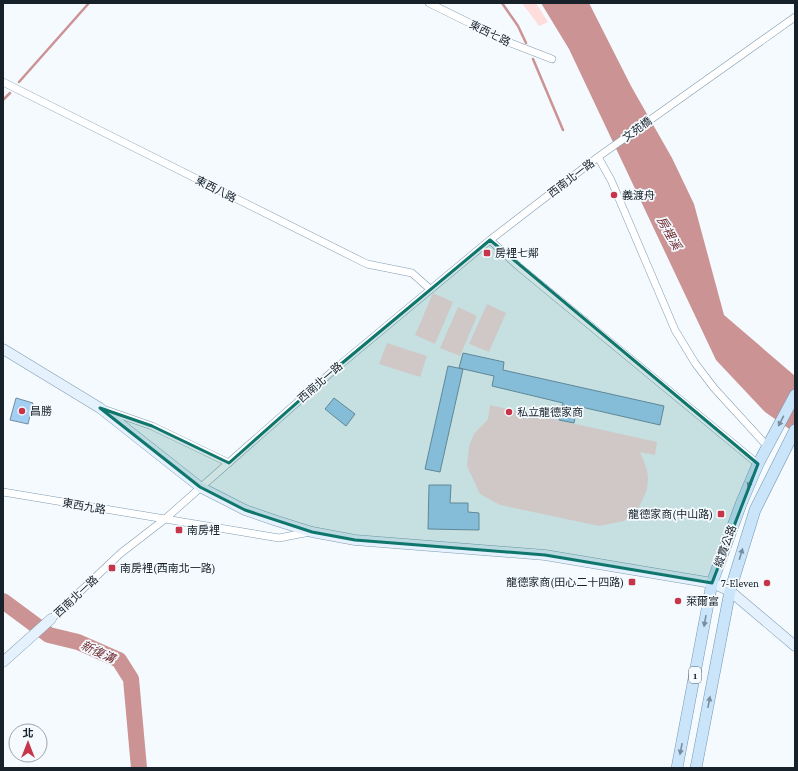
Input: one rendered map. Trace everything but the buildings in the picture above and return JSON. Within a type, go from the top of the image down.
[{"type":"main road","points":[[3,349],[100,408],[200,487],[245,510],[312,532],[355,540],[545,555],[712,583],[730,591],[795,646]]},
{"type":"main road","name":"1","points":[[768,447],[795,395]]},
{"type":"main road","name":"縱貫公路","points":[[696,768],[730,591],[755,510],[795,430]]},
{"type":"main road","name":"縱貫公路","points":[[677,768],[712,583],[741,504],[758,464],[768,447]]},
{"type":"main road","points":[[3,662],[51,619]]},
{"type":"street","name":"東西七路","points":[[429,3],[508,42],[552,60]]},
{"type":"street","name":"文苑橋","points":[[598,157],[795,17]]},
{"type":"street","name":"東西八路","points":[[3,82],[367,264],[412,272],[430,289]]},
{"type":"street","name":"西南北一路","points":[[51,619],[121,553],[165,520],[200,487],[335,369],[490,240],[598,157]]},
{"type":"street","points":[[598,157],[611,180],[674,330],[695,363],[714,388],[768,447]]},
{"type":"street","points":[[490,240],[518,266],[758,464]]},
{"type":"street","points":[[100,408],[152,426],[229,462]]},
{"type":"street","name":"東西九路","points":[[3,492],[279,538],[312,532]]},
{"type":"highlighted area","points":[[490,240],[758,464],[712,583],[545,555],[355,540],[312,532],[245,510],[200,487],[100,408],[152,426],[229,463],[335,369]]},
{"type":"shaded area","points":[[522,3],[536,3],[548,22],[539,26]]},
{"type":"shaded area","points":[[433,293],[453,302],[435,344],[415,335]]},
{"type":"shaded area","points":[[487,304],[506,313],[489,352],[469,344]]},
{"type":"shaded area","points":[[458,307],[477,316],[460,356],[440,348]]},
{"type":"shaded area","points":[[387,343],[427,356],[420,377],[379,364]]},
{"type":"shaded area","points":[[490,405],[657,442],[655,455],[640,452],[647,469],[648,479],[647,490],[639,507],[624,521],[599,526],[500,505],[480,494],[467,466],[469,446],[474,434],[488,419]]},
{"type":"water","name":"房裡溪","points":[[541,3],[589,3],[631,86],[672,158],[694,204],[724,315],[795,376],[795,433],[765,412],[716,360],[569,49]]},
{"type":"waterway","points":[[19,82],[89,3]]},
{"type":"waterway","points":[[502,3],[518,26],[526,43]]},
{"type":"waterway","points":[[533,59],[563,130]]},
{"type":"waterway","points":[[3,100],[10,93]]},
{"type":"waterway","name":"新復溝","points":[[3,601],[49,635],[78,642],[119,660],[131,679],[139,768]]},
{"type":"place","name":"義渡舟","points":[[614,195]]},
{"type":"place","name":"房裡七鄰","points":[[487,253]]},
{"type":"place","name":"昌勝","points":[[22,411]]},
{"type":"place","name":"私立龍德家商","points":[[509,412]]},
{"type":"place","name":"龍德家商(中山路)","points":[[721,514]]},
{"type":"place","name":"南房裡","points":[[179,530]]},
{"type":"place","name":"南房裡(西南北一路)","points":[[112,568]]},
{"type":"place","name":"龍德家商(田心二十四路)","points":[[632,582]]},
{"type":"place","name":"7-Eleven","points":[[767,583]]},
{"type":"place","name":"萊爾富","points":[[678,601]]}]
